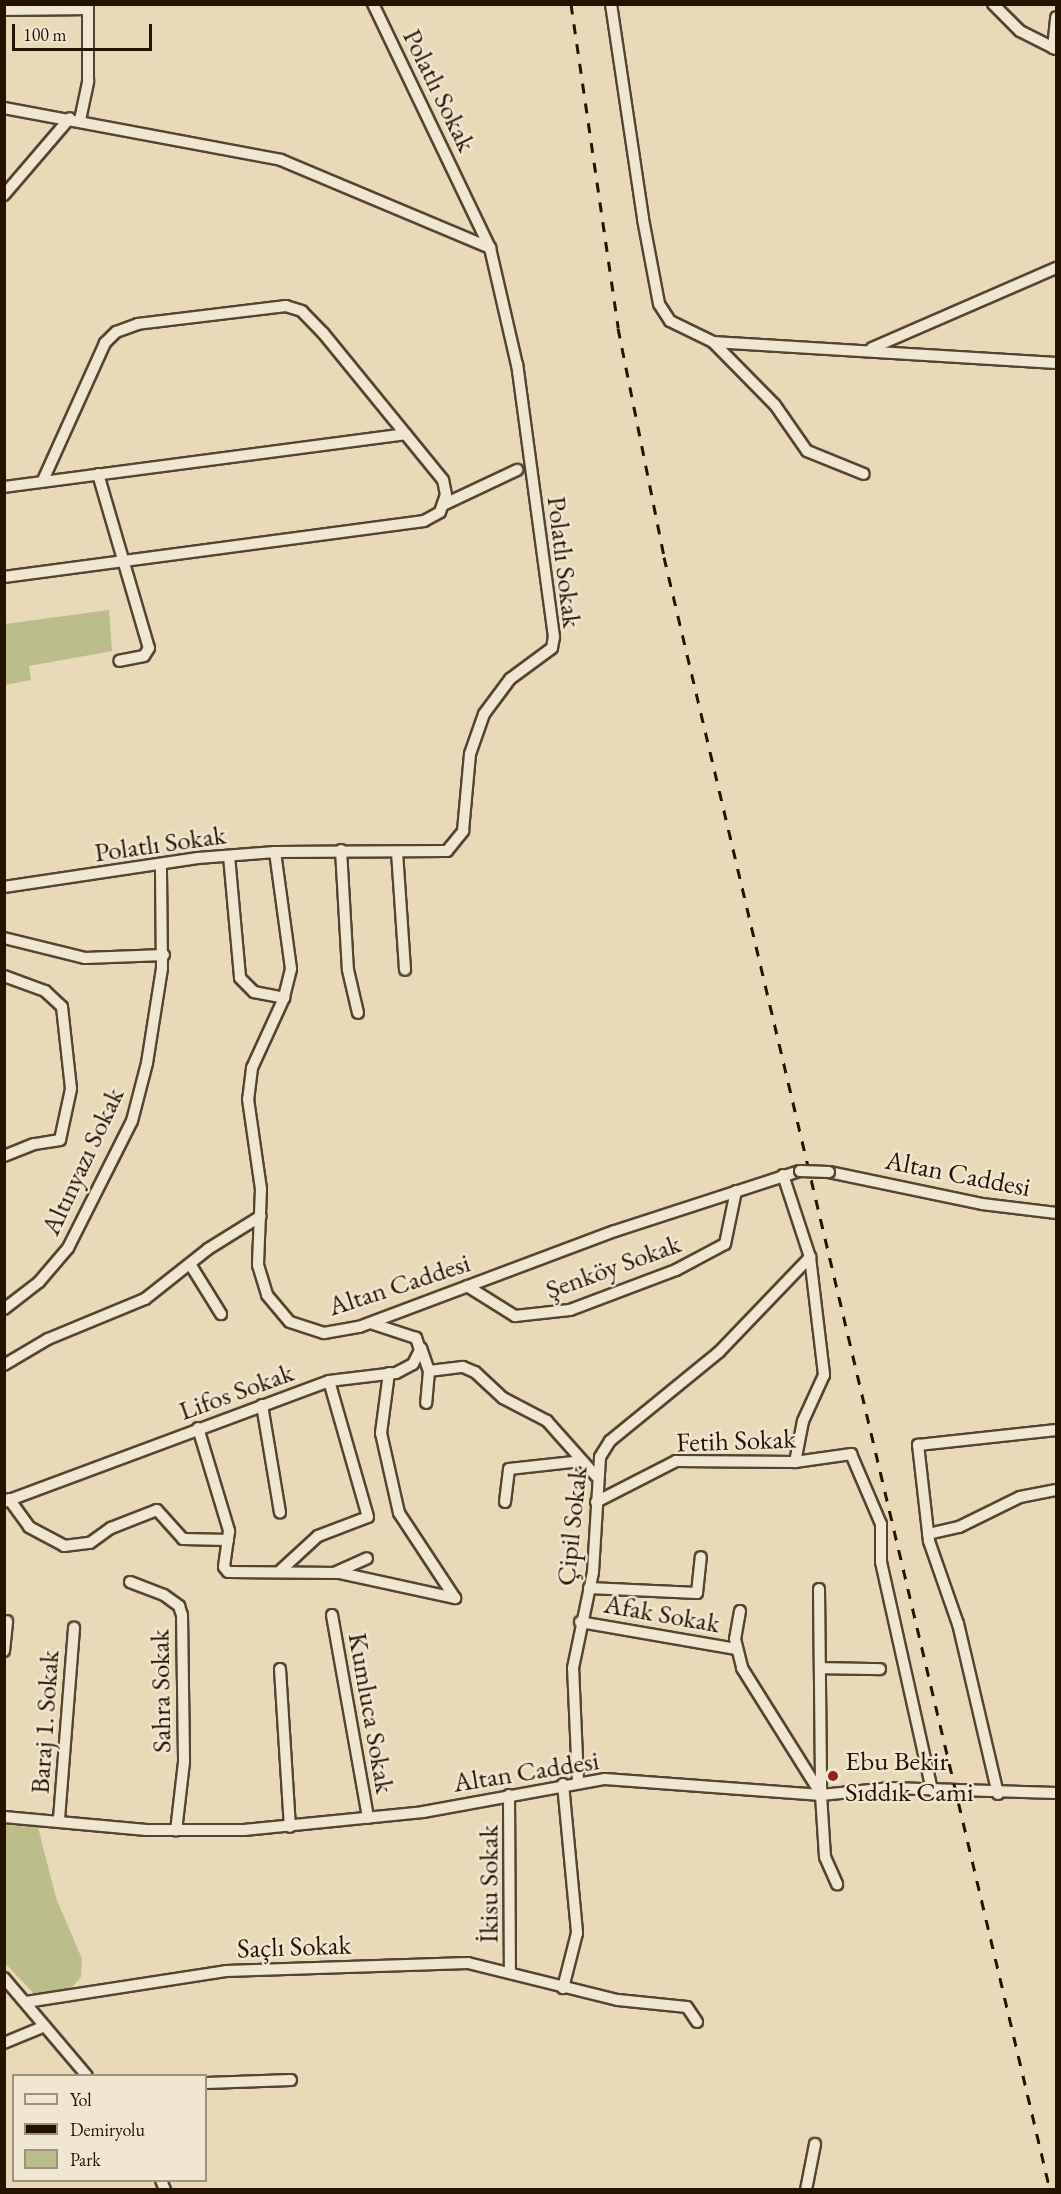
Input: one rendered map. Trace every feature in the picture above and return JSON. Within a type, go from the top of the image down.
[{"type":"street","name":"Polatlı Sokak","points":[[4,888],[161,864],[275,852],[341,850],[442,853],[459,840],[470,754],[484,714],[503,685],[549,652],[554,643],[517,365],[490,248],[373,4]]},
{"type":"street","points":[[611,4],[659,304],[675,325],[713,342],[775,405],[807,451],[864,474]]},
{"type":"street","points":[[993,4],[1020,31],[1055,49],[1056,17]]},
{"type":"street","points":[[4,10],[88,7],[88,81],[75,119],[4,195]]},
{"type":"street","points":[[4,108],[75,119],[281,160],[490,248]]},
{"type":"street","points":[[871,348],[1056,268]]},
{"type":"street","points":[[4,577],[424,521],[437,516],[444,504],[443,480],[324,333],[296,308],[138,324],[121,329],[105,343],[43,480]]},
{"type":"street","points":[[713,342],[871,348],[1056,363]]},
{"type":"street","points":[[4,487],[43,480],[406,434]]},
{"type":"street","points":[[444,504],[517,470]]},
{"type":"street","points":[[99,474],[149,648],[144,656],[119,661]]},
{"type":"street","points":[[341,850],[348,970],[358,1013]]},
{"type":"street","name":"Altan Caddesi","points":[[275,852],[291,945],[284,998],[249,1084],[261,1216],[258,1253],[262,1283],[290,1323],[324,1333],[370,1323],[467,1286],[736,1191],[800,1171],[852,1175],[982,1204],[1056,1213]]},
{"type":"street","points":[[397,852],[405,970]]},
{"type":"street","points":[[229,856],[240,978],[254,992],[284,998]]},
{"type":"street","name":"Altınyazı Sokak","points":[[4,1309],[39,1282],[76,1238],[132,1120],[152,1038],[164,955],[161,864]]},
{"type":"street","points":[[4,938],[86,958],[164,955]]},
{"type":"street","points":[[4,976],[50,994],[66,1016],[71,1097],[60,1140],[33,1144],[4,1156]]},
{"type":"street","points":[[783,1175],[810,1257],[824,1375],[803,1421],[795,1462]]},
{"type":"street","name":"Şenköy Sokak","points":[[467,1286],[515,1316],[570,1310],[676,1270],[725,1244],[736,1191]]},
{"type":"street","points":[[4,1365],[48,1339],[145,1299],[190,1264],[261,1216]]},
{"type":"street","name":"Çipil Sokak","points":[[578,1781],[571,1696],[580,1622],[589,1588],[596,1476],[600,1457],[610,1441],[719,1352],[810,1257]]},
{"type":"street","points":[[190,1264],[221,1314]]},
{"type":"street","points":[[370,1323],[410,1334],[420,1345],[429,1371],[426,1403]]},
{"type":"street","name":"Lifos Sokak","points":[[7,1501],[329,1381],[389,1373],[413,1364],[420,1345]]},
{"type":"street","points":[[429,1371],[463,1367],[475,1372],[503,1398],[547,1421],[596,1476]]},
{"type":"street","points":[[198,1428],[229,1531],[224,1567],[228,1572],[280,1570],[333,1573],[454,1598],[399,1513],[381,1433],[389,1373]]},
{"type":"street","points":[[280,1570],[318,1536],[368,1517],[329,1381]]},
{"type":"street","points":[[262,1405],[280,1513]]},
{"type":"street","points":[[998,1794],[958,1624],[928,1534],[918,1445],[1056,1430]]},
{"type":"street","name":"Fetih Sokak","points":[[596,1502],[676,1461],[795,1462],[851,1454],[881,1524],[881,1562],[932,1790]]},
{"type":"street","points":[[505,1502],[509,1469],[581,1461]]},
{"type":"street","points":[[928,1534],[958,1527],[1020,1497],[1056,1490]]},
{"type":"street","points":[[7,1501],[29,1527],[64,1546],[90,1543],[111,1528],[157,1509],[183,1539],[228,1540]]},
{"type":"street","points":[[589,1588],[697,1593],[701,1557]]},
{"type":"street","points":[[333,1573],[367,1558]]},
{"type":"street","name":"Sahra Sokak","points":[[129,1582],[164,1595],[179,1606],[182,1615],[184,1762],[176,1831]]},
{"type":"street","points":[[819,1589],[821,1795],[825,1857],[837,1884]]},
{"type":"street","points":[[740,1611],[736,1649],[747,1677],[821,1795]]},
{"type":"street","name":"Kumluca Sokak","points":[[332,1615],[368,1818]]},
{"type":"street","points":[[4,1651],[7,1621]]},
{"type":"street","name":"Afak Sokak","points":[[580,1622],[736,1649]]},
{"type":"street","name":"Baraj 1. Sokak","points":[[59,1819],[74,1628]]},
{"type":"street","points":[[820,1668],[880,1669]]},
{"type":"street","points":[[280,1669],[290,1827]]},
{"type":"street","name":"Altan Caddesi","points":[[4,1816],[176,1831],[290,1827],[368,1818],[509,1795],[578,1781],[652,1780],[821,1795],[891,1788],[998,1794],[1056,1793]]},
{"type":"street","points":[[563,1784],[577,1933],[563,1988]]},
{"type":"street","name":"İkisu Sokak","points":[[509,1795],[510,1973]]},
{"type":"street","name":"Saçlı Sokak","points":[[26,2002],[161,1978],[257,1969],[468,1963],[563,1988],[641,2004],[687,2007],[697,2022]]},
{"type":"street","points":[[5,1980],[85,2074]]},
{"type":"street","points":[[4,2043],[45,2026]]},
{"type":"street","points":[[207,2083],[291,2080]]},
{"type":"street","points":[[806,2190],[815,2144]]},
{"type":"green space","points":[[109,610],[112,651],[29,666],[31,680],[5,685],[5,624]]},
{"type":"green space","points":[[4,1825],[38,1827],[56,1898],[82,1959],[81,1977],[71,1988],[36,1996],[5,1963]]},
{"type":"railway","points":[[571,4],[618,328],[664,557],[1050,2190]]},
{"type":"place","name":"Ebu Bekir Sıddık Cami","points":[[833,1776]]}]
